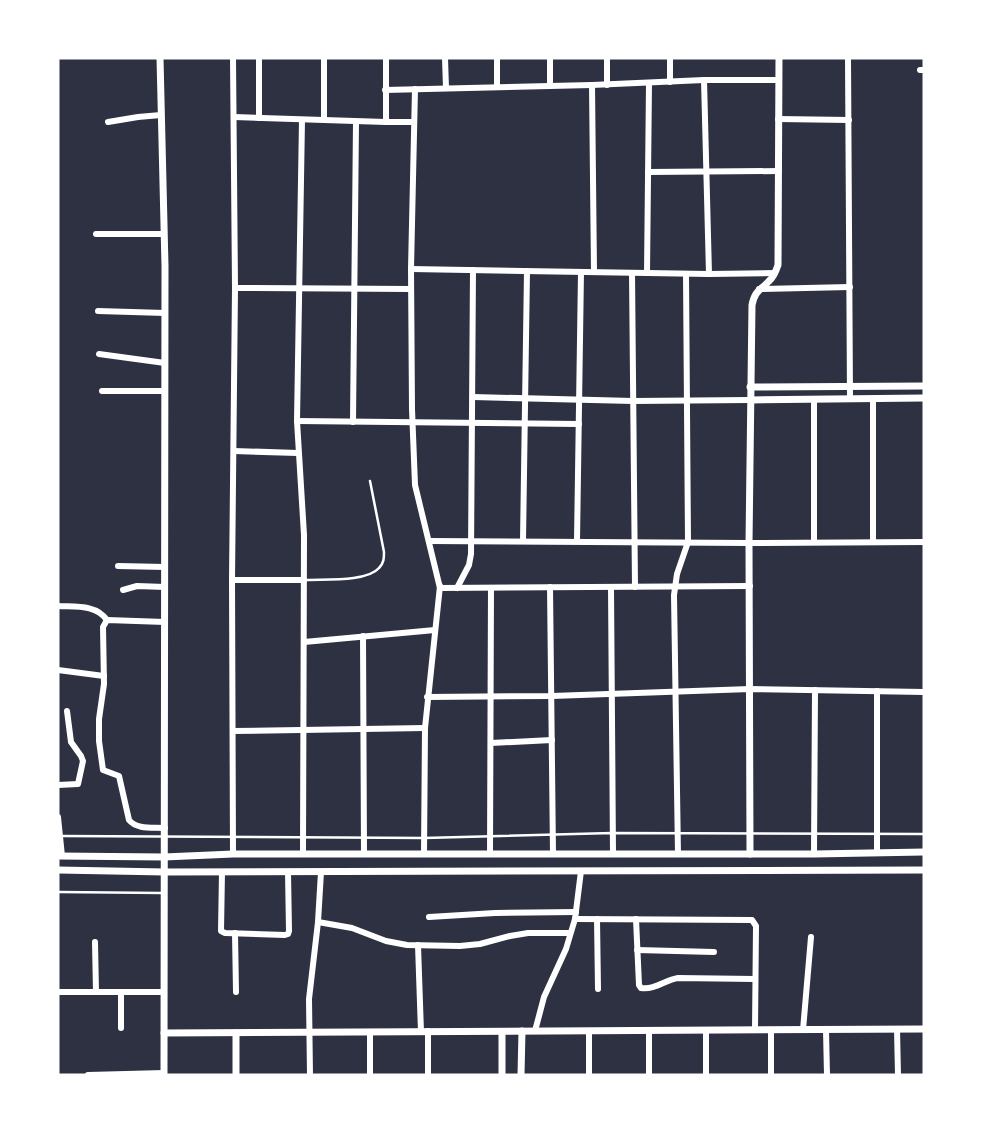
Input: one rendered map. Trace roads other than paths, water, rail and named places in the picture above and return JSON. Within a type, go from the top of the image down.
[{"type":"street","points":[[88,1075],[164,1074],[165,313],[160,58]]},
{"type":"street","points":[[233,58],[233,854]]},
{"type":"street","points":[[259,58],[260,118]]},
{"type":"street","points":[[324,58],[324,120]]},
{"type":"street","points":[[386,58],[386,122]]},
{"type":"street","points":[[445,58],[446,88]]},
{"type":"street","points":[[497,58],[497,87]]},
{"type":"street","points":[[550,58],[550,86]]},
{"type":"street","points":[[607,58],[607,85]]},
{"type":"street","points":[[670,58],[670,82]]},
{"type":"street","points":[[750,854],[749,543],[752,305],[754,296],[770,281],[778,265],[779,58]]},
{"type":"street","points":[[848,58],[850,399]]},
{"type":"street","points":[[704,80],[709,274]]},
{"type":"street","points":[[385,90],[778,80]]},
{"type":"street","points":[[647,273],[649,83]]},
{"type":"street","points":[[592,85],[594,272]]},
{"type":"street","points":[[415,89],[411,269],[415,485],[440,586],[425,728],[424,854]]},
{"type":"street","points":[[108,122],[161,115]]},
{"type":"street","points":[[234,117],[356,122],[414,121]]},
{"type":"street","points":[[779,119],[849,120]]},
{"type":"street","points":[[302,120],[297,421],[304,535],[303,854]]},
{"type":"street","points":[[353,422],[356,122]]},
{"type":"street","points":[[648,172],[779,171]]},
{"type":"street","points":[[96,233],[164,234]]},
{"type":"street","points":[[411,269],[686,274],[775,272]]},
{"type":"street","points":[[457,587],[469,565],[472,541],[473,270]]},
{"type":"street","points":[[523,541],[527,271]]},
{"type":"street","points":[[577,541],[580,272]]},
{"type":"street","points":[[632,273],[635,587]]},
{"type":"street","points":[[678,854],[674,587],[688,542],[686,274]]},
{"type":"street","points":[[759,289],[850,287]]},
{"type":"street","points":[[235,288],[411,289]]},
{"type":"street","points":[[98,311],[165,313]]},
{"type":"street","points":[[99,354],[165,363]]},
{"type":"street","points":[[750,387],[924,386]]},
{"type":"street","points":[[103,391],[165,391]]},
{"type":"street","points":[[473,397],[633,401],[924,398]]},
{"type":"street","points":[[814,399],[814,542]]},
{"type":"street","points":[[873,399],[873,542]]},
{"type":"street","points":[[297,421],[579,424]]},
{"type":"street","points":[[234,451],[298,453]]},
{"type":"street","points":[[429,541],[924,542]]},
{"type":"street","points":[[118,566],[165,567]]},
{"type":"street","points":[[232,580],[304,580]]},
{"type":"street","points":[[123,590],[137,586],[165,587]]},
{"type":"street","points":[[440,586],[750,586]]},
{"type":"street","points":[[490,854],[491,587]]},
{"type":"street","points":[[550,587],[553,854]]},
{"type":"street","points":[[611,587],[612,854]]},
{"type":"street","points":[[58,606],[89,608],[99,612],[107,620],[165,622]]},
{"type":"street","points":[[107,620],[102,633],[104,676],[99,741],[103,770],[119,776],[131,824],[165,832]]},
{"type":"street","points":[[303,642],[435,630]]},
{"type":"street","points":[[363,636],[363,854]]},
{"type":"street","points":[[58,670],[104,676]]},
{"type":"street","points":[[427,697],[750,690],[924,692]]},
{"type":"street","points":[[814,854],[815,690]]},
{"type":"street","points":[[877,691],[877,852]]},
{"type":"street","points":[[58,785],[78,784],[83,765],[71,742],[68,711]]},
{"type":"street","points":[[233,731],[425,728]]},
{"type":"street","points":[[491,743],[552,740]]},
{"type":"street","points":[[58,817],[60,856],[924,852]]},
{"type":"street","points":[[58,870],[924,870]]},
{"type":"street","points":[[535,1031],[544,997],[566,949],[575,916],[581,871]]},
{"type":"street","points":[[222,872],[220,929],[223,932],[288,934],[288,872]]},
{"type":"street","points":[[310,1075],[310,981],[321,872]]},
{"type":"street","points":[[429,917],[482,914],[597,919],[752,920],[756,926],[755,1030]]},
{"type":"street","points":[[597,919],[598,989]]},
{"type":"street","points":[[636,919],[639,985],[643,989],[678,978],[755,979]]},
{"type":"street","points":[[318,922],[352,928],[386,941],[418,945],[460,946],[528,933],[570,933]]},
{"type":"street","points":[[235,933],[236,992]]},
{"type":"street","points":[[803,1030],[811,937]]},
{"type":"street","points":[[95,942],[96,992]]},
{"type":"street","points":[[418,945],[428,1075]]},
{"type":"street","points":[[637,950],[715,952]]},
{"type":"street","points":[[58,992],[164,992]]},
{"type":"street","points":[[121,992],[121,1028]]},
{"type":"street","points":[[897,1029],[898,1075]]},
{"type":"street","points":[[164,1033],[924,1029]]},
{"type":"street","points":[[649,1030],[649,1075]]},
{"type":"street","points":[[706,1030],[706,1075]]},
{"type":"street","points":[[771,1030],[771,1075]]},
{"type":"street","points":[[826,1030],[827,1075]]},
{"type":"street","points":[[521,1075],[522,1031]]},
{"type":"street","points":[[589,1031],[589,1075]]},
{"type":"street","points":[[236,1032],[236,1075]]},
{"type":"street","points":[[369,1032],[370,1075]]},
{"type":"street","points":[[502,1032],[502,1075]]},
{"type":"lane","points":[[304,580],[356,578],[379,569],[384,552],[370,481]]},
{"type":"lane","points":[[59,836],[165,832],[233,837],[424,838],[612,833],[924,834]]},
{"type":"lane","points":[[58,892],[165,893]]}]
